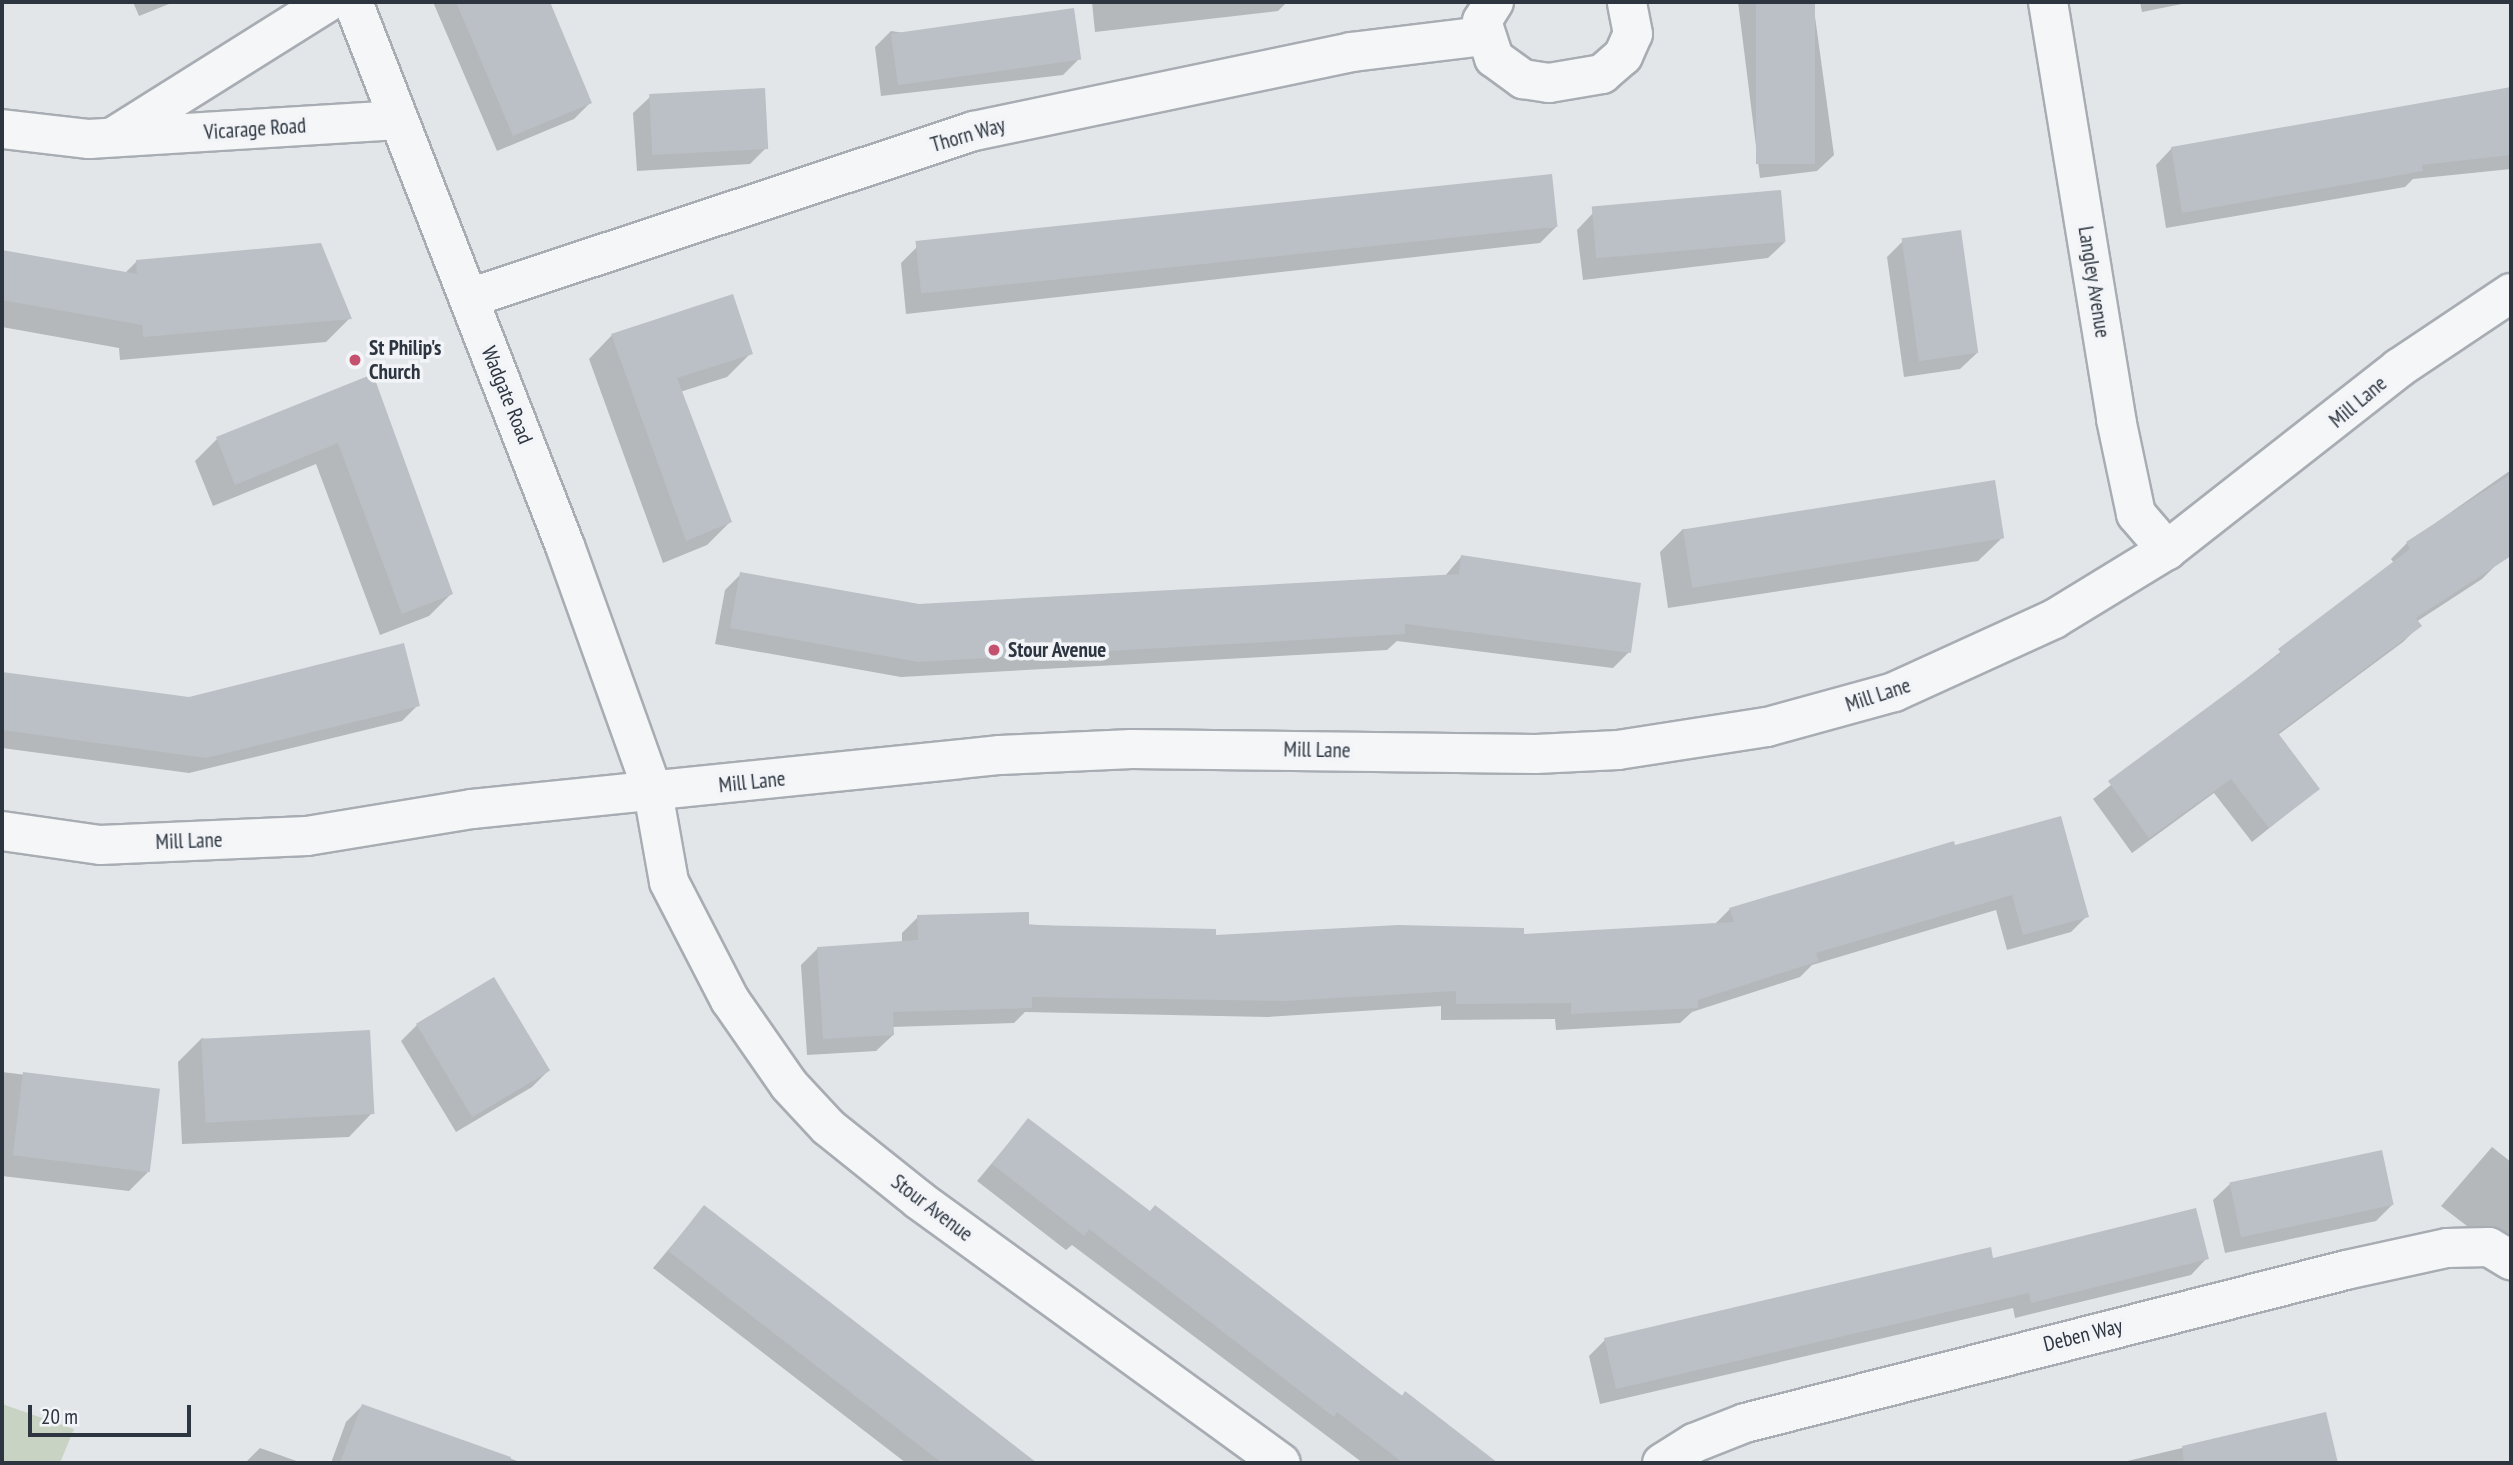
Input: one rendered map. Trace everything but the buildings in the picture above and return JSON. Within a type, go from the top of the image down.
[{"type":"street","points":[[112,138],[328,2]]},
{"type":"street","name":"Wadgate Road","points":[[353,2],[561,533],[653,792]]},
{"type":"street","name":"Thorn Way","points":[[469,298],[974,131],[1351,52],[1489,19],[1501,66],[1523,79],[1549,83],[1592,78],[1611,67],[1630,45],[1633,34],[1627,2]]},
{"type":"street","name":"Langley Avenue","points":[[2048,2],[2116,419],[2136,514],[2167,550]]},
{"type":"street","name":"Vicarage Road","points":[[2,129],[53,137],[112,138],[398,120]]},
{"type":"street","name":"Mill Lane","points":[[2,831],[100,845],[307,836],[472,809],[1050,752],[1299,749],[1536,754],[1702,740],[1843,707],[1941,674],[2028,634],[2167,550],[2399,368],[2511,293]]},
{"type":"street","name":"Stour Avenue","points":[[653,792],[669,882],[704,954],[789,1085],[828,1127],[919,1200],[1281,1463]]},
{"type":"street","name":"Deben Way","points":[[1662,1463],[1694,1443],[1745,1423],[2292,1283],[2447,1248],[2489,1247],[2511,1260]]},
{"type":"green space","points":[[2,1404],[74,1429],[60,1463],[2,1463]]},
{"type":"place","name":"St Philip's Church","points":[[355,360]]},
{"type":"place","name":"Stour Avenue","points":[[994,650]]}]
